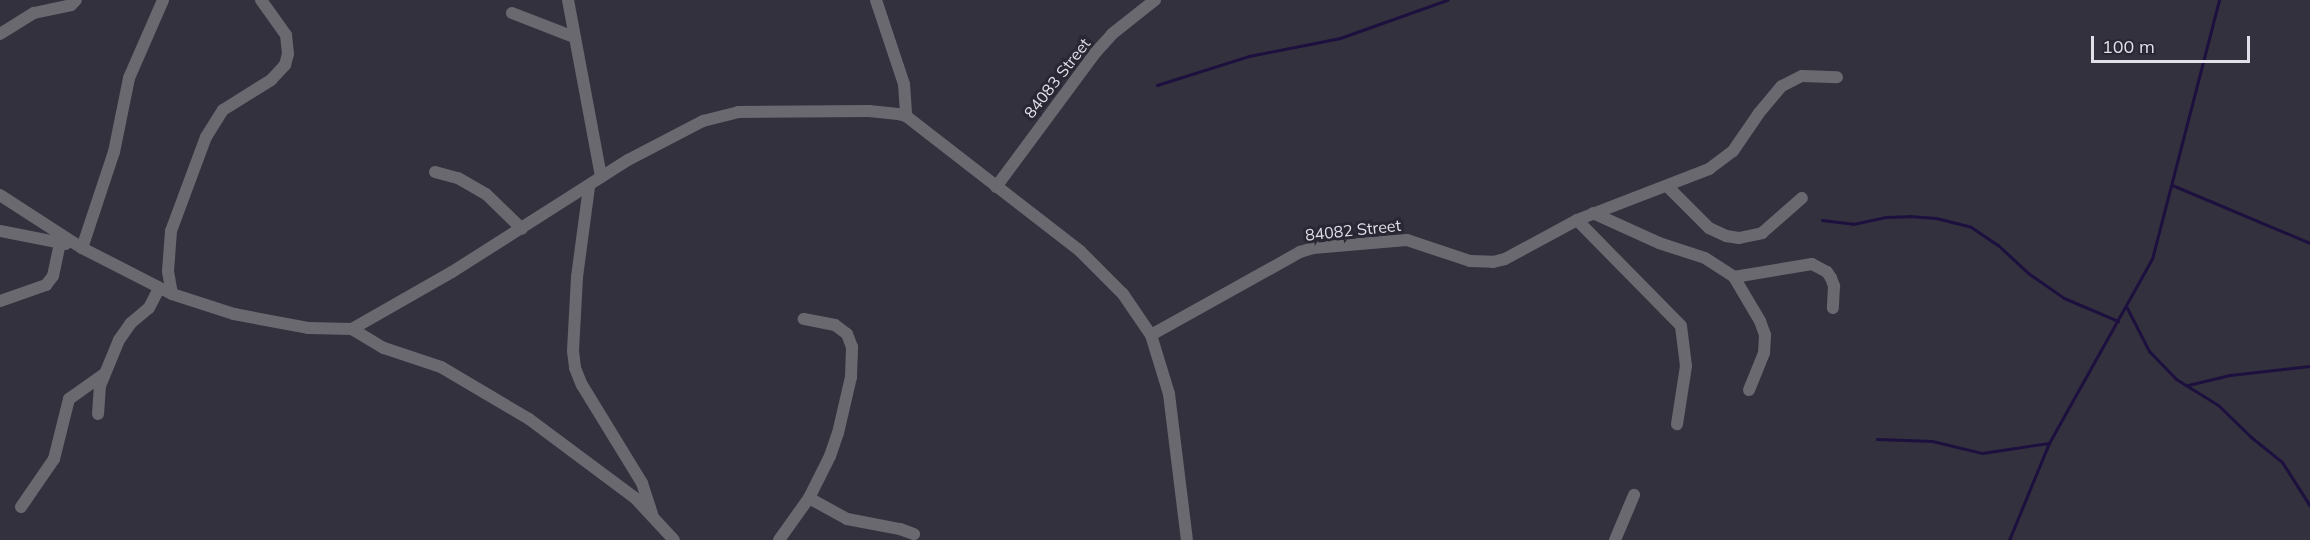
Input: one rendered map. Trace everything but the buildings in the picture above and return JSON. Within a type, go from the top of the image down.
[{"type":"street","points":[[0,34],[34,13],[71,5],[76,0]]},
{"type":"street","points":[[80,247],[114,152],[129,78],[163,0]]},
{"type":"street","points":[[172,294],[168,271],[171,231],[206,137],[223,110],[271,80],[285,65],[288,54],[286,35],[261,0]]},
{"type":"street","points":[[568,0],[601,177]]},
{"type":"street","points":[[876,0],[904,84],[906,116]]},
{"type":"street","name":"84083 Street","points":[[996,187],[1096,52],[1112,34],[1155,0]]},
{"type":"street","points":[[512,13],[574,38]]},
{"type":"street","name":"84082 Street","points":[[1151,335],[1300,252],[1334,246],[1407,240],[1470,261],[1493,262],[1518,254],[1577,220],[1615,203],[1668,187],[1709,169],[1726,158],[1782,86],[1802,76],[1837,77]]},
{"type":"street","points":[[0,195],[80,247],[172,294],[234,314],[322,329],[352,329],[522,229],[601,177],[685,129],[720,115],[738,112],[869,111],[906,116],[1056,231],[1124,294],[1151,335],[1169,394],[1187,540]]},
{"type":"street","points":[[435,172],[458,178],[486,194],[522,229]]},
{"type":"street","points":[[589,187],[577,277],[573,351],[575,368],[582,385],[642,483],[652,514]]},
{"type":"street","points":[[1668,187],[1709,228],[1726,236],[1739,238],[1762,233],[1802,198]]},
{"type":"street","points":[[1593,213],[1659,243],[1705,258],[1734,277],[1760,321],[1765,335],[1764,353],[1749,390]]},
{"type":"street","points":[[1577,220],[1680,326],[1686,366],[1677,423]]},
{"type":"street","points":[[0,231],[80,247]]},
{"type":"street","points":[[0,301],[46,285],[54,276],[60,243]]},
{"type":"street","points":[[1734,277],[1812,264],[1827,272],[1831,278],[1834,286],[1833,308]]},
{"type":"street","points":[[98,414],[98,393],[104,374],[126,330],[149,308],[159,288]]},
{"type":"street","points":[[779,540],[809,498],[838,433],[851,377],[852,348],[842,328],[804,319]]},
{"type":"street","points":[[352,329],[384,348],[441,367],[480,388],[549,433],[622,488],[652,514],[669,538]]},
{"type":"street","points":[[21,507],[54,459],[65,406],[69,399],[104,374]]},
{"type":"street","points":[[1616,540],[1634,495]]},
{"type":"street","points":[[809,498],[847,519],[900,528],[914,534]]},
{"type":"waterway","points":[[1157,85],[1249,56],[1340,38],[1447,0]]},
{"type":"waterway","points":[[2009,540],[2049,443],[2152,259],[2219,0]]},
{"type":"waterway","points":[[2172,185],[2310,243]]},
{"type":"waterway","points":[[1822,220],[1853,224],[1885,217],[1909,216],[1936,218],[1971,227],[1998,245],[2028,273],[2064,298],[2118,321]]},
{"type":"waterway","points":[[2126,306],[2149,351],[2176,379],[2218,405],[2251,437],[2282,462],[2310,506]]},
{"type":"waterway","points":[[2188,385],[2230,375],[2310,366]]},
{"type":"waterway","points":[[1877,439],[1932,441],[1982,453],[2049,443]]}]
